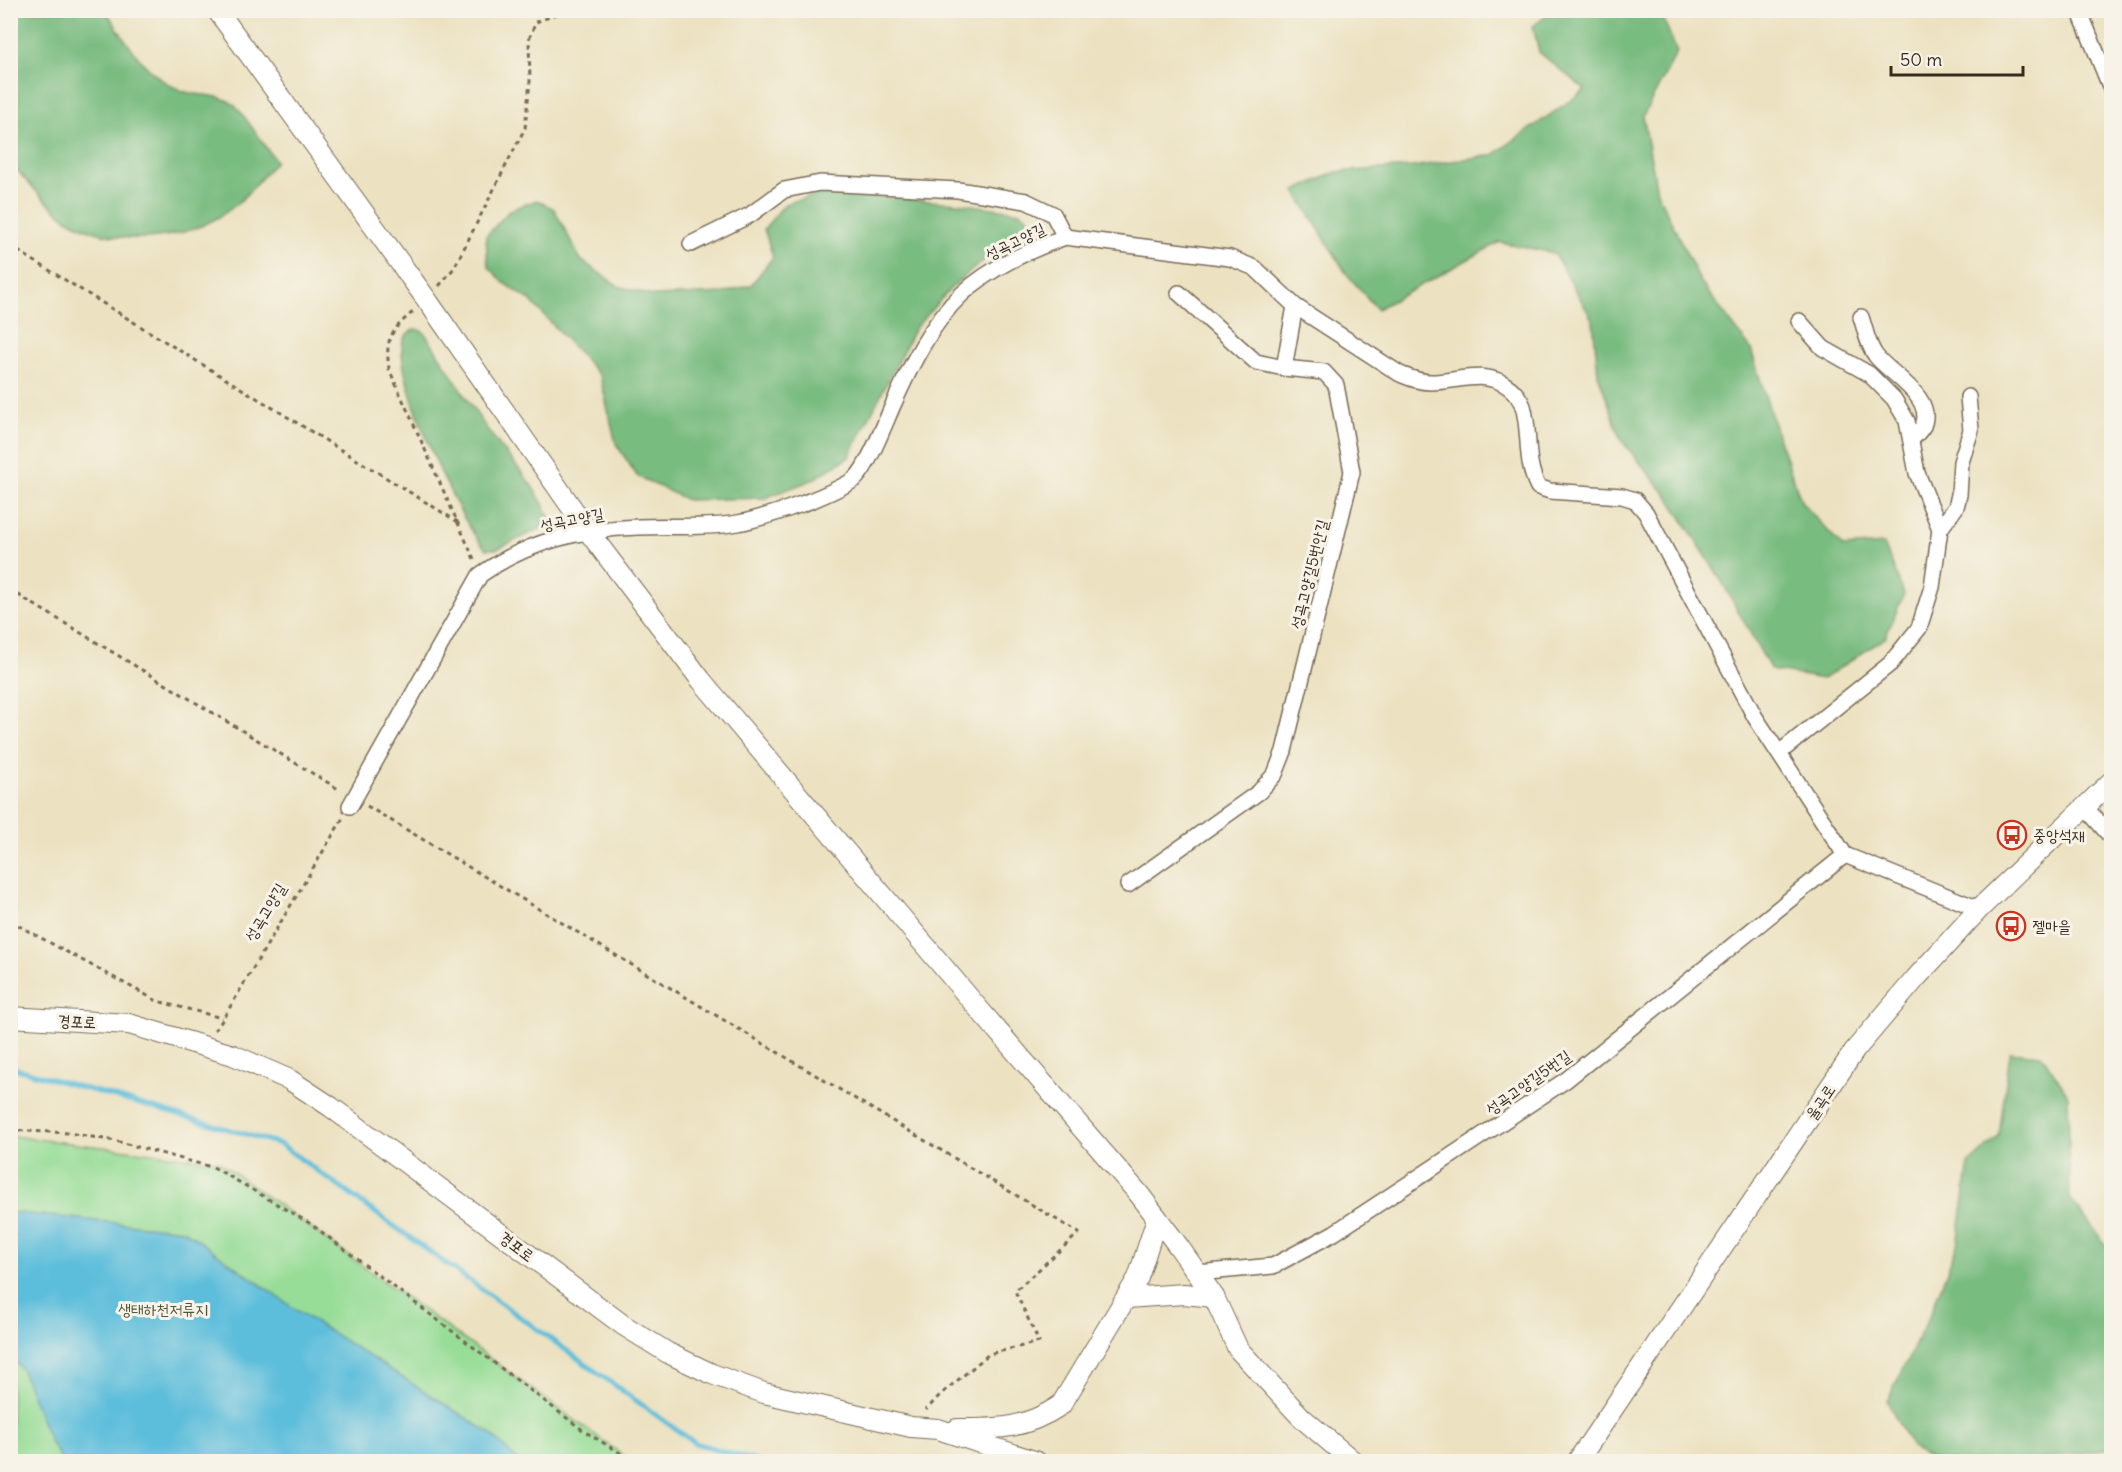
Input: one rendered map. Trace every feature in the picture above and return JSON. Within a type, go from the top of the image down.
[{"type":"street","points":[[217,10],[427,300],[588,531],[701,680],[977,1008],[1139,1194],[1214,1297],[1238,1349],[1302,1418],[1354,1461]]},
{"type":"street","points":[[2079,10],[2112,91]]},
{"type":"street","points":[[691,244],[750,215],[784,190],[820,183],[958,190],[1026,201],[1053,214],[1065,237],[1230,258],[1255,268],[1295,306],[1400,374],[1414,380],[1431,382],[1482,376],[1500,380],[1514,391],[1523,406],[1531,474],[1538,487],[1550,491],[1622,496],[1635,500],[1646,513],[1755,717],[1845,855],[1979,909]]},
{"type":"street","name":"성곡고양길","points":[[352,802],[480,575],[529,547],[562,536],[639,526],[702,527],[738,523],[780,512],[818,498],[855,478],[872,451],[903,382],[928,337],[962,295],[996,268],[1065,237]]},
{"type":"street","name":"성곡고양길5번안길","points":[[1128,885],[1259,792],[1275,774],[1284,751],[1352,472],[1336,385],[1324,372],[1284,368],[1256,362],[1179,293]]},
{"type":"street","points":[[1284,368],[1295,306]]},
{"type":"street","points":[[1861,317],[1874,354],[1888,369],[1910,386],[1922,404],[1925,416],[1922,428],[1911,440]]},
{"type":"street","points":[[1799,321],[1824,348],[1869,374],[1894,399],[1907,421],[1917,473],[1940,529]]},
{"type":"street","points":[[1779,753],[1890,664],[1919,628],[1932,587],[1940,529],[1956,507],[1959,495],[1961,462],[1971,430],[1968,397]]},
{"type":"street","name":"율곡로","points":[[1577,1460],[1855,1050],[1979,909],[2112,781]]},
{"type":"street","points":[[2085,807],[2112,838]]},
{"type":"street","name":"성곡고양길5번길","points":[[1197,1273],[1274,1266],[1334,1233],[1566,1080],[1845,855]]},
{"type":"street","name":"경포로","points":[[10,1017],[129,1024],[233,1055],[290,1080],[331,1107],[622,1325],[668,1353],[712,1374],[764,1393],[911,1427],[938,1429],[1037,1461]]},
{"type":"street","points":[[938,1429],[993,1430],[1019,1425],[1043,1417],[1061,1405],[1138,1278],[1148,1253],[1157,1218]]},
{"type":"street","points":[[1127,1298],[1184,1294],[1214,1297]]},
{"type":"path","points":[[480,575],[389,369],[389,338],[398,325],[427,300],[454,268],[525,128],[530,82],[529,39],[536,22],[568,10]]},
{"type":"path","points":[[10,246],[458,523]]},
{"type":"path","points":[[10,590],[352,802],[1079,1233],[1015,1291],[1039,1342],[989,1354],[940,1395],[911,1427]]},
{"type":"path","name":"성곡고양길","points":[[191,1041],[218,1027],[352,802]]},
{"type":"path","points":[[10,921],[157,1000],[222,1018]]},
{"type":"path","points":[[10,1130],[68,1133],[116,1141],[215,1168],[311,1224],[584,1431],[635,1461]]},
{"type":"green space","points":[[1554,10],[1660,11],[1677,52],[1643,116],[1657,192],[1701,283],[1751,349],[1777,434],[1802,503],[1843,547],[1884,544],[1904,594],[1885,638],[1823,679],[1771,670],[1718,575],[1669,498],[1621,440],[1598,374],[1593,321],[1554,253],[1500,242],[1377,309],[1346,273],[1295,191],[1336,172],[1412,167],[1493,155],[1585,90],[1539,52],[1533,26]]},
{"type":"green space","points":[[10,11],[106,11],[138,58],[158,77],[183,91],[220,98],[232,103],[276,161],[239,202],[222,215],[181,233],[137,238],[115,236],[74,223],[32,187],[11,163]]},
{"type":"green space","points":[[823,193],[958,203],[1021,212],[1034,224],[1031,239],[989,256],[954,285],[915,328],[849,457],[812,480],[765,498],[687,500],[637,476],[616,444],[600,376],[531,301],[504,283],[488,266],[486,236],[510,210],[537,200],[554,209],[581,260],[618,286],[653,296],[724,293],[751,285],[773,257],[764,229],[785,204]]},
{"type":"green space","points":[[416,329],[424,332],[487,429],[538,496],[550,520],[544,527],[497,549],[486,549],[474,534],[445,481],[418,416],[408,385],[403,359],[403,341]]},
{"type":"green space","points":[[2010,1052],[2042,1055],[2068,1095],[2070,1198],[2107,1246],[2111,1248],[2111,1448],[2032,1461],[1935,1461],[1912,1448],[1887,1401],[1929,1317],[1957,1245],[1969,1164],[1999,1136]]},
{"type":"green space","name":"생태하천저류지","points":[[11,1136],[218,1161],[631,1461],[11,1462]]},
{"type":"water","name":"생태하천저류지","points":[[11,1212],[184,1230],[299,1312],[490,1433],[518,1461],[62,1461],[50,1441],[21,1368],[11,1358]]},
{"type":"waterway","points":[[10,1067],[280,1144],[695,1443],[759,1462]]},
{"type":"place","name":"중앙석재","points":[[2012,835]]},
{"type":"place","name":"젤마을","points":[[2011,926]]}]
